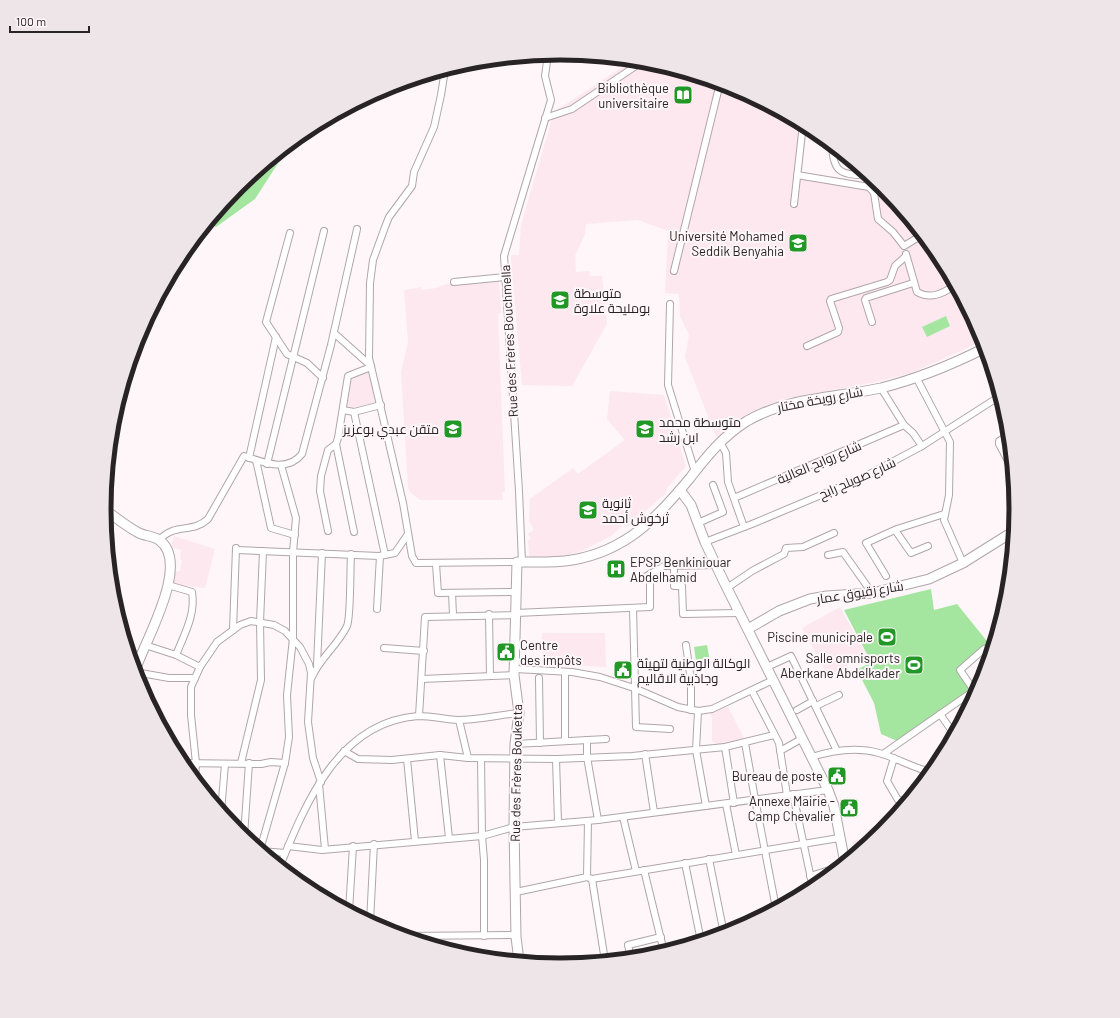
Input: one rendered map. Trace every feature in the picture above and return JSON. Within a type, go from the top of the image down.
[{"type":"main road","name":"شارع رويخة مختار","points":[[520,562],[572,560],[610,548],[636,534],[650,523],[720,442],[747,422],[768,410],[785,404],[881,388],[916,377],[980,350]]},
{"type":"main road","points":[[680,490],[691,505],[705,542],[739,613],[828,790],[834,806],[843,857]]},
{"type":"main road","points":[[111,513],[139,533],[159,540],[168,549],[170,555],[168,585],[159,613],[138,661]]},
{"type":"main road","name":"شارع زقيوق عمار","points":[[748,629],[774,614],[810,599],[872,592],[929,579],[964,563],[1008,535]]},
{"type":"main road","name":"Rue des Frères Bouketta","points":[[518,956],[516,935],[514,827],[515,744],[519,713],[514,672],[516,592],[520,562]]},
{"type":"street","name":"Rue des Frères Bouchmella","points":[[520,562],[519,491],[504,256],[546,118],[550,100],[545,76],[547,60]]},
{"type":"street","points":[[546,118],[572,109],[635,67]]},
{"type":"street","points":[[444,75],[442,95],[434,127],[414,172],[412,186],[389,217],[373,260],[368,336],[371,367],[381,405],[412,556],[416,563],[520,562]]},
{"type":"street","points":[[674,271],[718,89]]},
{"type":"street","points":[[794,204],[802,132]]},
{"type":"street","points":[[834,153],[836,166],[844,174],[860,175]]},
{"type":"street","points":[[797,175],[869,187],[874,193],[878,219],[893,232],[904,246],[913,283],[917,292],[929,296],[939,295],[951,287]]},
{"type":"street","points":[[159,540],[165,533],[175,529],[202,525],[208,519],[244,456],[267,464],[281,465],[293,463],[304,451],[334,333],[357,229]]},
{"type":"street","points":[[267,464],[324,231]]},
{"type":"street","points":[[290,233],[266,322],[287,354],[307,363],[323,378]]},
{"type":"street","points":[[904,246],[917,238]]},
{"type":"street","points":[[807,346],[838,332],[839,328],[830,301],[831,299],[887,282],[890,280],[895,266],[906,256]]},
{"type":"street","points":[[454,282],[505,277]]},
{"type":"street","points":[[872,322],[864,300],[866,298],[913,283]]},
{"type":"street","points":[[670,304],[668,385],[695,472]]},
{"type":"street","points":[[334,333],[371,367]]},
{"type":"street","points":[[249,458],[276,337]]},
{"type":"street","points":[[354,532],[336,444],[348,376],[366,367],[371,367]]},
{"type":"street","points":[[916,377],[951,445],[949,495],[944,514],[945,524],[964,563]]},
{"type":"street","points":[[881,388],[904,425],[913,433],[922,446]]},
{"type":"street","name":"شارع صويلح رابح","points":[[705,542],[744,528],[864,477],[922,446],[995,399]]},
{"type":"street","points":[[343,410],[354,412],[381,405]]},
{"type":"street","points":[[354,412],[382,555],[377,609]]},
{"type":"street","name":"شارع روابح العالية","points":[[734,498],[904,425]]},
{"type":"street","points":[[1003,439],[999,441],[999,444],[1006,456]]},
{"type":"street","points":[[720,442],[726,453],[728,482],[744,528]]},
{"type":"street","points":[[328,531],[320,491],[321,476],[328,450],[336,444]]},
{"type":"street","points":[[256,460],[271,528],[295,535]]},
{"type":"street","points":[[262,845],[285,764],[289,737],[287,695],[293,638],[293,552],[296,518],[281,465]]},
{"type":"street","points":[[698,523],[723,512],[713,485]]},
{"type":"street","points":[[886,576],[866,543],[895,530],[944,514]]},
{"type":"street","points":[[895,530],[911,553],[928,546]]},
{"type":"street","points":[[727,588],[752,571],[784,554],[786,548],[803,547],[834,533]]},
{"type":"street","points":[[233,630],[236,548],[263,551],[382,555],[395,553],[408,534]]},
{"type":"street","points":[[241,763],[261,680],[260,622],[263,551]]},
{"type":"street","points":[[828,555],[841,551],[844,552],[872,592]]},
{"type":"street","points":[[310,680],[317,664],[322,553]]},
{"type":"street","points":[[310,667],[317,664],[334,647],[348,624],[351,554]]},
{"type":"street","points":[[436,564],[438,593],[516,592]]},
{"type":"street","points":[[643,578],[664,566],[716,565]]},
{"type":"street","points":[[674,566],[674,586],[682,586],[683,614],[739,613]]},
{"type":"street","points":[[419,716],[425,617],[650,607],[650,574]]},
{"type":"street","points":[[168,585],[192,592],[194,603],[193,612],[176,655]]},
{"type":"street","points":[[452,593],[453,615]]},
{"type":"street","points":[[633,608],[636,727],[670,729]]},
{"type":"street","points":[[489,614],[490,676]]},
{"type":"street","points":[[196,770],[191,711],[191,687],[200,667],[217,642],[248,621],[260,622],[280,627],[293,638],[310,667],[308,722],[313,758],[320,783],[325,849]]},
{"type":"street","points":[[145,645],[176,655],[200,667]]},
{"type":"street","points":[[686,645],[695,711],[696,750],[706,806]]},
{"type":"street","points":[[384,648],[424,651]]},
{"type":"street","points":[[972,688],[960,670],[984,649]]},
{"type":"street","points":[[767,667],[791,656],[837,751]]},
{"type":"street","points":[[141,669],[169,678],[195,678]]},
{"type":"street","points":[[422,679],[490,676],[514,672],[565,672],[600,677],[634,688],[678,707],[695,711],[712,709],[773,680]]},
{"type":"street","points":[[564,741],[565,672]]},
{"type":"street","points":[[539,678],[540,742]]},
{"type":"street","points":[[752,691],[779,743],[811,880]]},
{"type":"street","points":[[882,754],[969,694]]},
{"type":"street","points":[[797,710],[839,695]]},
{"type":"street","points":[[282,861],[301,815],[320,783],[353,741],[384,725],[419,716],[459,720],[519,713]]},
{"type":"street","points":[[940,714],[951,730]]},
{"type":"street","points":[[459,720],[468,758]]},
{"type":"street","points":[[344,751],[358,759],[407,759],[440,755],[481,759],[556,759],[725,748],[774,735]]},
{"type":"street","points":[[780,751],[803,738]]},
{"type":"street","points":[[515,744],[606,739]]},
{"type":"street","points":[[586,740],[587,757],[598,820]]},
{"type":"street","points":[[745,743],[775,903]]},
{"type":"street","points":[[725,748],[734,803]]},
{"type":"street","points":[[812,757],[837,751],[865,750],[894,758],[924,770]]},
{"type":"street","points":[[645,754],[654,812]]},
{"type":"street","points":[[440,755],[449,838]]},
{"type":"street","points":[[894,758],[887,781],[898,800],[902,800]]},
{"type":"street","points":[[407,759],[415,841]]},
{"type":"street","points":[[481,759],[482,836],[484,860],[484,936]]},
{"type":"street","points":[[556,759],[558,822]]},
{"type":"street","points":[[191,763],[249,764],[271,762],[285,764]]},
{"type":"street","points":[[222,805],[225,764]]},
{"type":"street","points":[[245,828],[249,764]]},
{"type":"street","points":[[288,846],[325,849],[482,836],[514,827],[558,822],[598,820],[828,790]]},
{"type":"street","points":[[726,804],[736,854]]},
{"type":"street","points":[[623,817],[636,871]]},
{"type":"street","points":[[588,821],[590,878],[604,955]]},
{"type":"street","points":[[516,892],[590,878],[839,838]]},
{"type":"street","points":[[370,916],[374,844]]},
{"type":"street","points":[[349,906],[353,846]]},
{"type":"street","points":[[269,851],[285,853]]},
{"type":"street","points":[[709,859],[723,927]]},
{"type":"street","points":[[684,863],[700,935]]},
{"type":"street","points":[[644,870],[663,946]]},
{"type":"street","points":[[810,876],[823,872]]},
{"type":"street","points":[[422,936],[516,935]]},
{"type":"street","points":[[630,952],[628,945],[661,937]]},
{"type":"shaded area","name":"Université Mohamed Seddik Benyahia","points":[[625,65],[676,75],[732,94],[759,106],[806,134],[802,172],[867,182],[898,213],[916,236],[949,284],[963,310],[977,344],[911,373],[876,382],[780,400],[742,417],[716,437],[685,357],[689,335],[680,316],[679,294],[665,293],[668,231],[638,220],[586,224],[585,234],[575,256],[576,272],[589,271],[590,276],[602,276],[607,324],[572,386],[522,385],[511,255],[519,255],[521,225],[554,112]]},
{"type":"shaded area","name":"متقن عبدي بوعزيز","points":[[499,281],[501,313],[498,314],[505,492],[502,492],[503,500],[420,500],[410,492],[408,487],[401,372],[408,342],[404,290],[422,287],[422,290],[436,288],[446,284]]},
{"type":"shaded area","points":[[367,371],[378,402],[351,408],[347,405],[352,377]]},
{"type":"shaded area","name":"ثانوية ثرخوش أحمد","points":[[610,391],[664,395],[686,466],[667,488],[665,494],[627,527],[624,524],[611,536],[582,551],[561,557],[533,559],[529,555],[528,540],[531,539],[528,534],[534,530],[529,521],[530,499],[573,468],[578,474],[625,440],[607,419]]},
{"type":"shaded area","points":[[174,536],[215,549],[205,588],[172,584],[175,572],[180,571],[182,560],[180,559],[181,550],[171,547]]},
{"type":"shaded area","points":[[840,607],[868,658],[854,665],[852,663],[828,676],[802,628]]},
{"type":"shaded area","points":[[542,633],[605,633],[606,667],[542,664]]},
{"type":"shaded area","points":[[728,707],[744,738],[719,745],[712,741],[712,718],[710,713]]},
{"type":"shaded area","points":[[867,836],[855,848],[852,842]]},
{"type":"green space","points":[[282,157],[255,199],[216,227],[212,225],[222,213],[264,171]]},
{"type":"green space","points":[[946,316],[950,326],[927,337],[922,327]]},
{"type":"green space","name":"Salle omnisports Aberkane Abdelkader","points":[[931,589],[934,610],[957,604],[988,643],[987,647],[957,669],[971,688],[897,741],[881,734],[874,703],[857,670],[871,662],[844,610]]},
{"type":"green space","points":[[707,645],[711,667],[697,669],[694,647]]},
{"type":"place","name":"Bibliothèque universitaire","points":[[683,95]]},
{"type":"place","name":"Université Mohamed Seddik Benyahia","points":[[798,243]]},
{"type":"place","name":"متوسطة بومليحة علاوة","points":[[560,300]]},
{"type":"place","name":"متقن عبدي بوعزيز","points":[[453,429]]},
{"type":"place","name":"متوسطة محمد ابن رشد","points":[[645,429]]},
{"type":"place","name":"ثانوية ثرخوش أحمد","points":[[588,510]]},
{"type":"place","name":"EPSP Benkiniouar Abdelhamid","points":[[616,569]]},
{"type":"place","name":"Piscine municipale","points":[[887,637]]},
{"type":"place","name":"Centre des impôts","points":[[506,652]]},
{"type":"place","name":"Salle omnisports Aberkane Abdelkader","points":[[914,665]]},
{"type":"place","name":"الوكالة الوطنية لتهيئة وجاذبية الاقاليم","points":[[623,670]]},
{"type":"place","name":"Bureau de poste","points":[[837,776]]},
{"type":"place","name":"Annexe Mairie - Camp Chevalier","points":[[849,808]]}]
